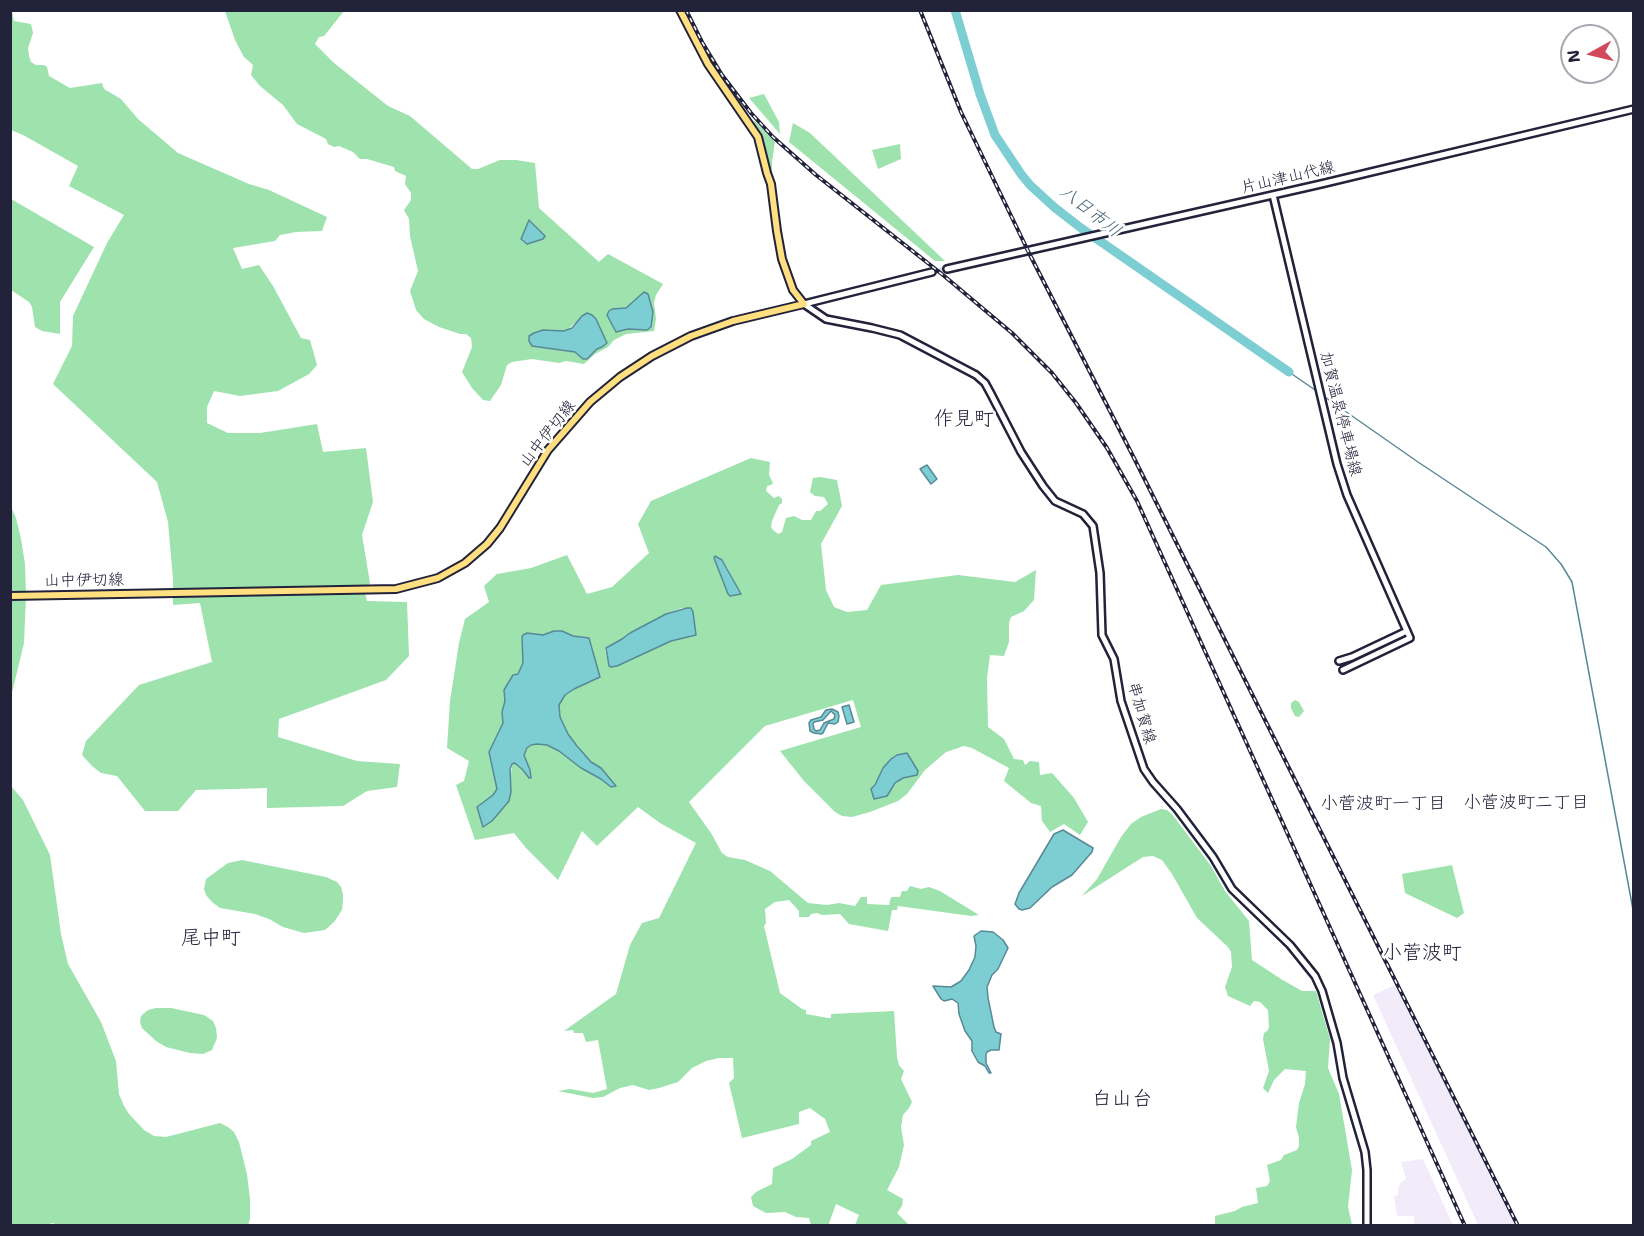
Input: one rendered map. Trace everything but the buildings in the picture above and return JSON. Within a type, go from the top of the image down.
[{"type":"main road","points":[[680,10],[708,64],[758,137],[771,184],[785,271],[793,290],[804,304],[932,272]]},
{"type":"main road","name":"片山津山代線","points":[[947,269],[1273,195],[1634,109]]},
{"type":"main road","name":"加賀温泉停車場線","points":[[1273,195],[1336,464],[1347,495],[1410,638],[1343,670]]},
{"type":"main road","name":"山中伊切線","points":[[10,596],[396,589],[438,578],[465,563],[487,543],[500,528],[548,450],[591,402],[620,377],[652,356],[705,330],[804,304]]},
{"type":"main road","name":"串加賀線","points":[[804,304],[826,319],[900,335],[976,375],[992,394],[1021,452],[1042,485],[1055,501],[1083,514],[1093,526],[1100,573],[1102,635],[1114,659],[1121,701],[1144,769],[1214,857],[1232,889],[1290,945],[1315,976],[1322,991],[1337,1043],[1344,1083],[1365,1152],[1367,1226]]},
{"type":"main road","points":[[1339,661],[1407,631]]},
{"type":"shaded area","points":[[1395,985],[1517,1225],[1478,1225],[1373,995]]},
{"type":"shaded area","points":[[1423,1159],[1453,1225],[1414,1225],[1414,1216],[1397,1216],[1394,1196],[1398,1195],[1401,1182],[1406,1179],[1401,1162]]},
{"type":"green space","points":[[10,11],[12,11],[14,21],[31,24],[33,33],[28,48],[31,62],[47,67],[49,76],[70,88],[102,83],[104,89],[121,99],[138,119],[178,153],[249,184],[269,190],[327,217],[322,231],[280,235],[275,241],[233,248],[242,269],[259,265],[301,338],[310,340],[317,365],[309,374],[278,391],[240,396],[214,391],[207,407],[207,423],[228,433],[260,433],[317,424],[323,452],[366,448],[373,502],[362,535],[370,583],[365,593],[367,601],[407,602],[409,656],[386,680],[279,719],[278,737],[357,761],[400,764],[397,787],[367,791],[343,806],[267,808],[267,788],[196,790],[178,811],[145,811],[117,776],[101,773],[82,755],[86,741],[139,685],[212,662],[200,603],[173,605],[168,522],[157,482],[53,384],[72,346],[73,316],[107,243],[124,215],[69,186],[78,166],[11,130]]},
{"type":"green space","points":[[225,11],[344,11],[315,44],[334,63],[388,106],[410,116],[472,169],[478,169],[500,160],[535,163],[539,208],[599,262],[608,254],[663,284],[654,303],[656,319],[654,331],[626,334],[614,340],[584,364],[532,359],[512,362],[507,365],[501,385],[490,401],[483,400],[462,372],[472,347],[471,338],[466,334],[439,327],[424,319],[416,310],[410,291],[418,271],[410,236],[409,219],[404,210],[411,200],[411,193],[405,184],[406,176],[395,171],[394,167],[360,159],[353,152],[339,146],[334,147],[328,144],[326,139],[297,124],[283,105],[260,86],[251,75],[253,65],[244,57],[235,40]],"holes":[[[530,220],[545,236],[527,244],[522,241]],[[644,292],[648,294],[653,312],[647,330],[628,329],[616,332],[610,309],[627,308]],[[587,313],[596,319],[606,343],[583,359],[575,352],[532,345],[533,333],[543,330],[564,331]]]},
{"type":"green space","points":[[764,94],[779,122],[780,134],[749,98]]},
{"type":"green space","points":[[755,121],[775,142],[771,174],[762,138],[753,122]]},
{"type":"green space","points":[[793,123],[810,133],[945,261],[935,261],[789,142]]},
{"type":"green space","points":[[900,144],[901,159],[878,169],[872,150]]},
{"type":"green space","points":[[11,199],[94,247],[60,302],[60,334],[42,331],[35,327],[29,302],[11,290]]},
{"type":"green space","points":[[751,458],[770,462],[769,475],[773,483],[767,486],[766,491],[774,498],[779,496],[782,499],[771,527],[778,534],[782,532],[786,518],[794,516],[802,520],[811,520],[816,511],[820,511],[828,504],[824,497],[815,496],[810,492],[813,478],[837,480],[842,506],[821,544],[826,590],[834,607],[847,612],[867,610],[881,585],[958,575],[1015,582],[1036,570],[1034,600],[1024,611],[1011,617],[1009,642],[1004,656],[990,655],[987,678],[988,727],[1004,739],[1014,759],[1023,760],[1025,765],[1030,761],[1039,762],[1040,775],[1052,773],[1074,798],[1088,822],[1080,835],[1064,824],[1050,832],[1042,821],[1041,806],[1031,803],[1004,781],[1009,768],[964,746],[946,752],[925,770],[907,794],[898,801],[852,817],[842,816],[835,812],[804,781],[780,751],[861,727],[853,700],[765,726],[689,802],[722,853],[770,871],[808,903],[827,905],[839,903],[855,906],[861,897],[867,897],[867,904],[889,905],[891,897],[900,897],[902,891],[907,891],[910,886],[921,889],[929,887],[940,891],[979,915],[971,916],[898,906],[897,910],[892,910],[888,931],[849,924],[840,914],[817,913],[809,917],[799,917],[799,911],[789,900],[775,902],[765,909],[766,923],[764,926],[780,993],[806,1010],[806,1014],[831,1018],[831,1014],[894,1011],[897,1057],[904,1071],[901,1079],[912,1102],[903,1115],[901,1127],[904,1145],[899,1167],[887,1190],[903,1199],[902,1206],[897,1213],[909,1225],[855,1225],[859,1215],[836,1204],[828,1226],[811,1225],[809,1218],[796,1217],[785,1212],[766,1213],[753,1206],[751,1197],[772,1184],[773,1168],[792,1159],[811,1145],[811,1141],[830,1132],[825,1119],[810,1108],[799,1112],[799,1124],[742,1138],[729,1083],[734,1078],[733,1058],[706,1061],[692,1068],[678,1082],[649,1090],[633,1085],[620,1088],[603,1097],[593,1098],[558,1091],[570,1089],[593,1093],[607,1089],[598,1040],[586,1042],[583,1033],[574,1033],[573,1030],[564,1031],[616,994],[630,945],[642,923],[659,918],[696,843],[660,823],[638,807],[597,846],[582,831],[558,880],[514,833],[475,840],[456,785],[464,781],[469,761],[447,748],[450,701],[459,643],[465,619],[489,602],[484,586],[497,574],[531,568],[567,555],[587,594],[612,587],[649,553],[638,524],[651,501]],"holes":[[[718,557],[727,567],[741,594],[728,594]],[[691,608],[696,635],[671,641],[617,666],[609,666],[605,649],[670,612]],[[561,631],[573,636],[589,638],[599,678],[565,695],[559,705],[560,717],[568,734],[591,762],[601,769],[616,786],[611,787],[547,745],[529,746],[524,755],[530,770],[527,776],[516,764],[512,764],[509,801],[492,821],[484,826],[477,808],[497,789],[489,752],[503,723],[504,690],[513,675],[518,674],[523,663],[522,637],[527,633],[543,635]],[[897,755],[912,760],[918,771],[917,775],[903,778],[873,798],[875,785],[883,768]]]},
{"type":"green space","points":[[11,507],[21,539],[25,564],[26,596],[24,643],[11,697]]},
{"type":"green space","points":[[1295,700],[1299,702],[1304,711],[1299,717],[1295,716],[1291,708],[1291,703]]},
{"type":"green space","points":[[10,785],[23,800],[50,855],[61,934],[68,964],[101,1022],[116,1061],[119,1094],[124,1106],[144,1130],[154,1136],[166,1137],[220,1123],[234,1132],[239,1142],[247,1174],[250,1199],[248,1225],[59,1226],[53,1223],[11,1225]]},
{"type":"green space","points":[[1161,809],[1172,814],[1211,866],[1225,891],[1249,921],[1252,960],[1302,991],[1316,991],[1330,1039],[1328,1068],[1339,1094],[1352,1170],[1348,1207],[1352,1225],[1215,1225],[1215,1216],[1258,1203],[1256,1188],[1267,1186],[1270,1181],[1267,1165],[1297,1150],[1299,1138],[1296,1127],[1306,1071],[1285,1069],[1274,1080],[1268,1093],[1263,1088],[1269,1071],[1263,1039],[1264,1033],[1269,1028],[1268,1010],[1260,1002],[1254,1001],[1250,1006],[1228,996],[1225,987],[1232,967],[1231,952],[1197,918],[1162,860],[1153,856],[1143,857],[1082,896],[1097,879],[1131,824]]},
{"type":"green space","points":[[242,860],[326,877],[337,882],[343,895],[342,910],[325,930],[304,933],[283,927],[255,914],[220,908],[206,895],[204,889],[206,879],[228,863]]},
{"type":"green space","points":[[1452,865],[1464,913],[1457,918],[1405,893],[1402,874]]},
{"type":"green space","points":[[171,1008],[204,1015],[213,1021],[217,1038],[212,1050],[203,1054],[190,1053],[166,1047],[156,1041],[142,1028],[140,1022],[141,1016],[148,1010]]},
{"type":"water","points":[[529,220],[545,236],[543,239],[527,244],[521,239]]},
{"type":"water","points":[[644,292],[648,294],[653,312],[651,327],[647,330],[628,329],[616,332],[607,315],[609,311],[626,308]]},
{"type":"water","points":[[587,313],[596,319],[607,343],[587,359],[583,359],[575,352],[532,346],[529,341],[529,336],[543,330],[564,331],[572,328]]},
{"type":"water","points":[[927,465],[937,479],[931,484],[920,469]]},
{"type":"water","points":[[715,556],[722,560],[741,594],[730,596],[728,594]]},
{"type":"water","points":[[691,608],[693,612],[696,635],[671,641],[617,666],[609,666],[606,648],[666,614]]},
{"type":"water","points":[[554,631],[589,638],[600,677],[565,695],[559,705],[560,717],[577,746],[591,762],[601,768],[616,786],[611,787],[547,745],[531,745],[524,755],[531,778],[516,764],[512,764],[509,801],[492,821],[483,827],[477,807],[497,789],[489,752],[503,723],[504,690],[513,675],[518,674],[523,663],[522,637],[527,633],[543,635]]},
{"type":"water","points":[[849,705],[854,722],[847,724],[842,707]]},
{"type":"water","points":[[832,709],[838,712],[838,722],[828,723],[821,734],[810,731],[811,720],[821,717],[826,710]],"holes":[[[831,711],[835,715],[834,719],[824,723],[820,730],[814,729],[814,722],[823,720]]]},
{"type":"water","points":[[907,753],[918,771],[917,775],[903,778],[895,783],[887,796],[874,799],[871,789],[883,768],[897,755]]},
{"type":"water","points":[[1063,830],[1093,848],[1092,852],[1072,875],[1052,887],[1030,908],[1019,909],[1015,904],[1019,893],[1054,834]]},
{"type":"water","points":[[981,931],[993,932],[1003,940],[1008,948],[987,987],[994,1027],[996,1032],[1001,1034],[999,1050],[991,1050],[986,1054],[986,1063],[991,1073],[978,1062],[972,1051],[972,1041],[965,1031],[958,1003],[952,999],[944,1001],[941,999],[933,986],[951,987],[961,981],[975,957],[974,936]]},
{"type":"waterway","name":"八日市川","points":[[955,10],[995,135],[1030,185],[1081,228],[1289,372]]},
{"type":"waterway","points":[[1289,372],[1318,392]]},
{"type":"waterway","points":[[1322,395],[1546,547],[1561,564],[1572,582],[1634,915]]},
{"type":"tunnel","points":[[932,272],[947,269]]},
{"type":"railway","points":[[686,10],[722,75],[773,137],[816,175],[943,275],[1012,333],[1052,373],[1107,448],[1137,501],[1465,1226]]},
{"type":"railway","points":[[920,10],[961,112],[1030,255],[1518,1226]]},
{"type":"district","name":"作見町","points":[[964,420]]},
{"type":"district","name":"小菅波町二丁目","points":[[1526,803]]},
{"type":"district","name":"小菅波町一丁目","points":[[1383,804]]},
{"type":"district","name":"尾中町","points":[[211,939]]},
{"type":"district","name":"小菅波町","points":[[1422,954]]},
{"type":"district","name":"白山台","points":[[1122,1100]]}]
